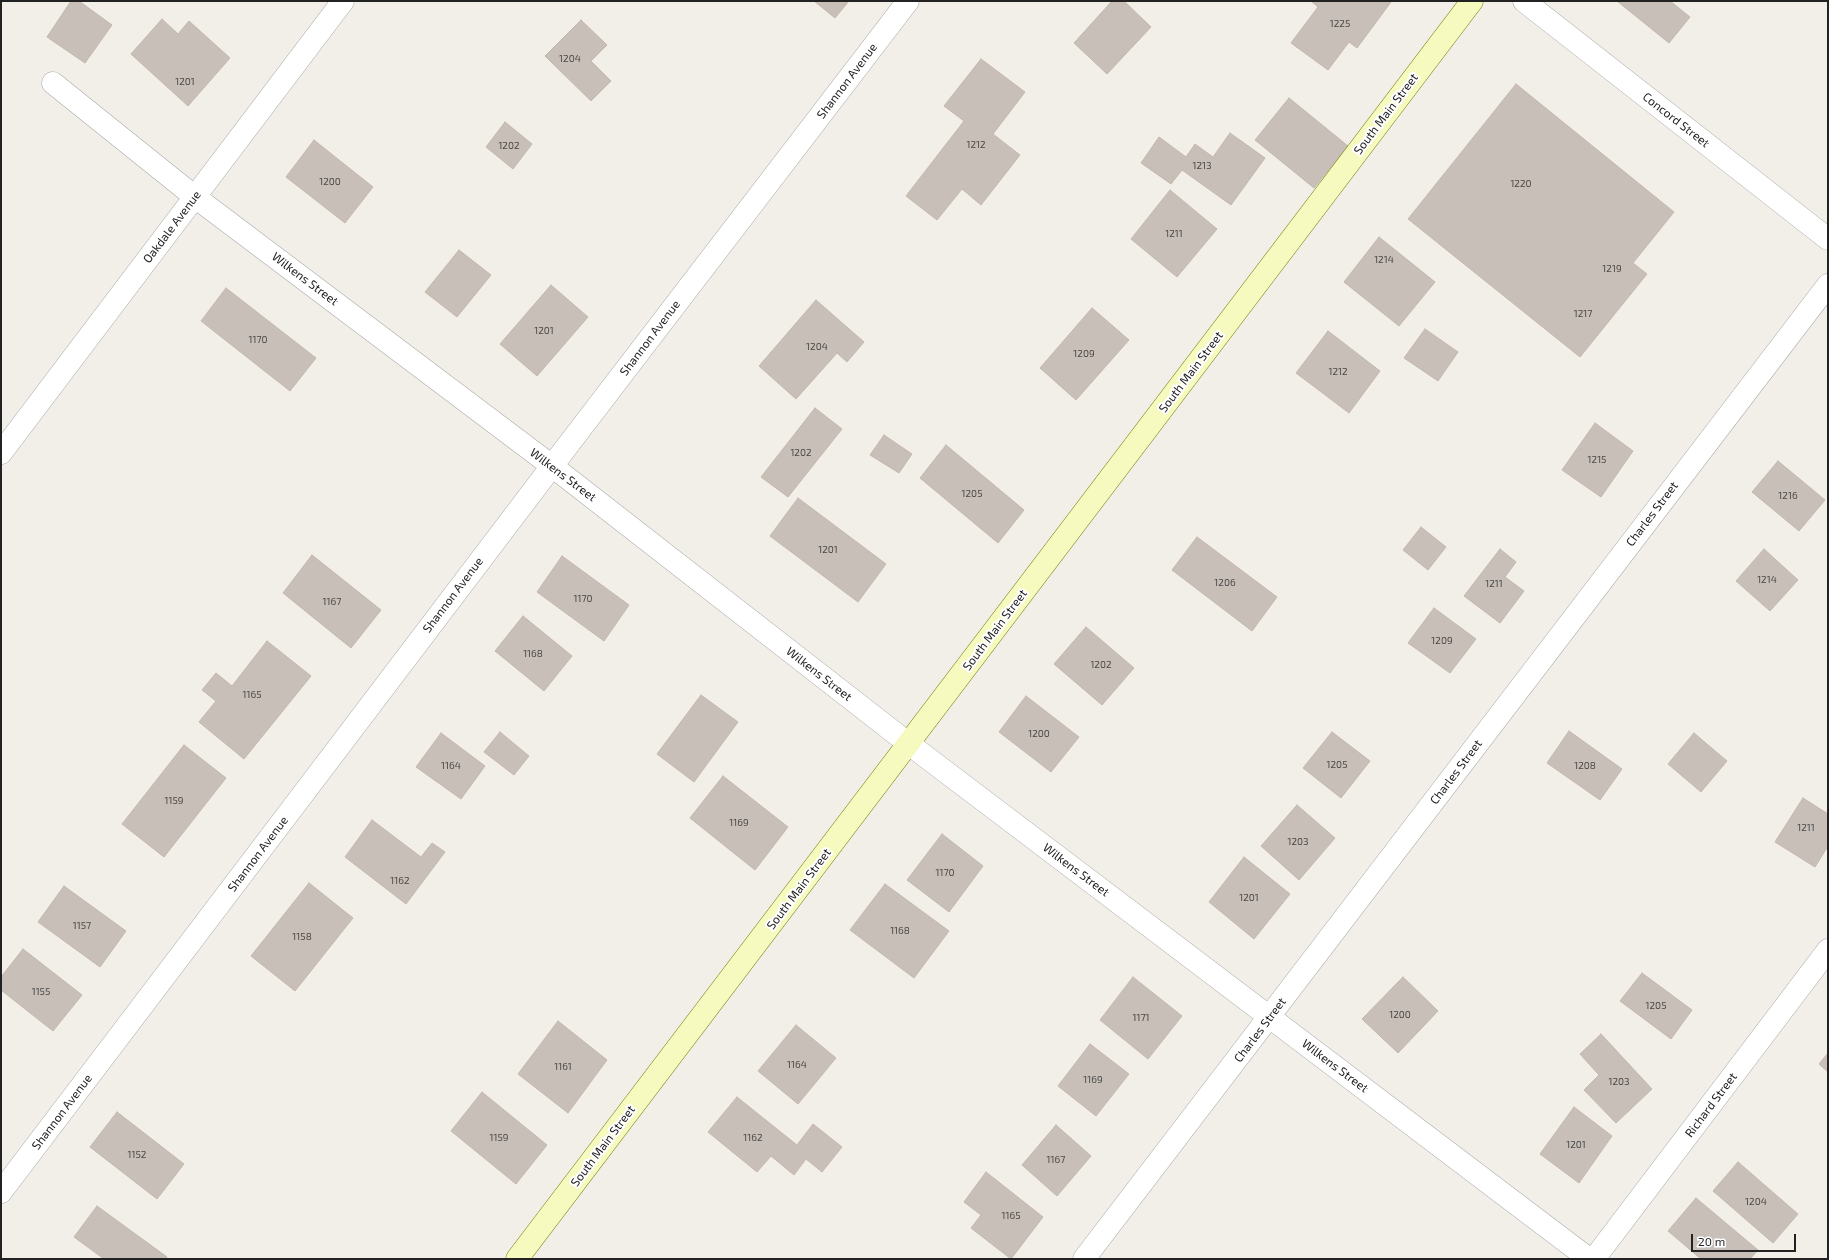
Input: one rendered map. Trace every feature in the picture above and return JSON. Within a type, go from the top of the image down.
[{"type":"street","name":"Oakdale Avenue","points":[[1,453],[343,1]]},
{"type":"street","name":"Shannon Avenue","points":[[1,1192],[552,466],[908,1]]},
{"type":"street","name":"South Main Street","points":[[517,1259],[1472,1]]},
{"type":"street","name":"Concord Street","points":[[1524,1],[1828,239]]},
{"type":"street","name":"Wilkens Street","points":[[53,83],[195,196],[552,466],[909,744],[1589,1259]]},
{"type":"street","name":"Charles Street","points":[[1084,1259],[1828,285]]},
{"type":"street","name":"Richard Street","points":[[1594,1259],[1828,950]]},
{"type":"building","points":[[71,1],[79,1],[112,25],[85,63],[47,37]]},
{"type":"building","points":[[814,1],[849,1],[835,18]]},
{"type":"building","points":[[1112,1],[1124,1],[1151,27],[1107,74],[1074,43]]},
{"type":"building","points":[[1311,1],[1391,2],[1357,48],[1349,42],[1328,70],[1291,43],[1318,7]]},
{"type":"building","points":[[1617,1],[1670,1],[1690,17],[1669,43]]},
{"type":"building","points":[[162,19],[178,34],[189,21],[230,58],[188,106],[131,54]]},
{"type":"building","points":[[581,20],[607,45],[591,61],[611,81],[591,101],[545,56]]},
{"type":"building","points":[[981,59],[1025,92],[993,134],[1020,155],[981,205],[962,189],[937,220],[906,196],[964,121],[944,106]]},
{"type":"building","points":[[1516,84],[1674,212],[1633,263],[1647,274],[1580,357],[1408,219]]},
{"type":"building","points":[[1289,98],[1348,146],[1314,188],[1255,140]]},
{"type":"building","points":[[505,122],[532,144],[513,169],[486,147]]},
{"type":"building","points":[[1230,133],[1265,158],[1231,205],[1182,170],[1171,184],[1141,163],[1159,137],[1186,157],[1195,144],[1213,157]]},
{"type":"building","points":[[314,140],[373,187],[345,223],[286,177]]},
{"type":"building","points":[[1170,190],[1217,229],[1177,277],[1131,239]]},
{"type":"building","points":[[1379,237],[1435,282],[1399,326],[1344,282]]},
{"type":"building","points":[[459,250],[491,275],[457,317],[425,292]]},
{"type":"building","points":[[551,285],[588,317],[537,376],[500,344]]},
{"type":"building","points":[[226,288],[316,358],[290,391],[201,321]]},
{"type":"building","points":[[816,300],[864,342],[847,362],[837,353],[796,399],[759,366]]},
{"type":"building","points":[[1092,308],[1129,340],[1076,400],[1040,368]]},
{"type":"building","points":[[1425,329],[1458,352],[1438,381],[1404,358]]},
{"type":"building","points":[[1328,331],[1380,371],[1349,413],[1296,373]]},
{"type":"building","points":[[815,408],[842,429],[788,497],[761,477]]},
{"type":"building","points":[[1595,423],[1633,451],[1601,497],[1562,470]]},
{"type":"building","points":[[884,435],[912,454],[899,473],[870,455]]},
{"type":"building","points":[[946,445],[1024,510],[998,543],[920,478]]},
{"type":"building","points":[[1778,461],[1825,500],[1799,531],[1752,492]]},
{"type":"building","points":[[798,498],[886,564],[858,602],[770,536]]},
{"type":"building","points":[[1421,527],[1446,547],[1428,570],[1403,550]]},
{"type":"building","points":[[1197,537],[1277,597],[1252,631],[1172,570]]},
{"type":"building","points":[[1500,549],[1516,562],[1505,577],[1524,591],[1500,623],[1464,596]]},
{"type":"building","points":[[1764,549],[1798,580],[1770,611],[1736,581]]},
{"type":"building","points":[[312,555],[381,610],[351,648],[283,593]]},
{"type":"building","points":[[562,556],[629,605],[604,641],[537,592]]},
{"type":"building","points":[[1434,608],[1476,639],[1450,673],[1408,643]]},
{"type":"building","points":[[523,616],[572,656],[544,691],[495,651]]},
{"type":"building","points":[[1086,627],[1134,668],[1102,705],[1054,664]]},
{"type":"building","points":[[267,641],[311,676],[244,759],[199,722],[216,701],[202,690],[216,673],[232,686]]},
{"type":"building","points":[[701,695],[738,722],[694,782],[657,754]]},
{"type":"building","points":[[1026,696],[1079,737],[1051,772],[999,732]]},
{"type":"building","points":[[1569,731],[1622,769],[1600,800],[1547,763]]},
{"type":"building","points":[[500,732],[529,756],[514,775],[484,752]]},
{"type":"building","points":[[1332,732],[1370,761],[1341,798],[1303,768]]},
{"type":"building","points":[[441,733],[485,766],[461,799],[416,767]]},
{"type":"building","points":[[1694,733],[1727,761],[1701,792],[1668,764]]},
{"type":"building","points":[[184,745],[226,778],[164,857],[122,824]]},
{"type":"building","points":[[723,776],[788,827],[755,870],[690,818]]},
{"type":"building","points":[[1803,798],[1828,814],[1828,846],[1815,867],[1775,842]]},
{"type":"building","points":[[1297,805],[1335,838],[1299,880],[1261,846]]},
{"type":"building","points":[[372,820],[421,857],[432,843],[445,852],[406,904],[345,857]]},
{"type":"building","points":[[942,834],[983,866],[949,912],[907,880]]},
{"type":"building","points":[[1244,857],[1290,894],[1254,939],[1209,902]]},
{"type":"building","points":[[309,883],[353,918],[295,991],[251,956]]},
{"type":"building","points":[[885,884],[949,931],[914,978],[850,930]]},
{"type":"building","points":[[64,886],[126,931],[100,967],[38,922]]},
{"type":"building","points":[[23,949],[82,995],[53,1031],[1,990],[1,977]]},
{"type":"building","points":[[1642,973],[1692,1010],[1671,1039],[1620,1001]]},
{"type":"building","points":[[1133,977],[1182,1016],[1148,1059],[1100,1020]]},
{"type":"building","points":[[1403,977],[1438,1011],[1398,1053],[1362,1019]]},
{"type":"building","points":[[558,1021],[607,1060],[568,1113],[518,1074]]},
{"type":"building","points":[[796,1025],[836,1058],[798,1104],[758,1071]]},
{"type":"building","points":[[1601,1034],[1652,1089],[1616,1123],[1584,1090],[1599,1075],[1580,1054]]},
{"type":"building","points":[[1090,1044],[1129,1074],[1096,1116],[1058,1086]]},
{"type":"building","points":[[1828,1053],[1828,1072],[1819,1064]]},
{"type":"building","points":[[482,1092],[547,1145],[516,1184],[451,1131]]},
{"type":"building","points":[[737,1097],[797,1145],[813,1124],[842,1147],[822,1172],[806,1159],[794,1175],[771,1156],[757,1172],[708,1132]]},
{"type":"building","points":[[1574,1107],[1612,1136],[1579,1183],[1540,1154]]},
{"type":"building","points":[[117,1112],[184,1164],[157,1199],[90,1147]]},
{"type":"building","points":[[1056,1125],[1091,1156],[1057,1196],[1022,1165]]},
{"type":"building","points":[[1738,1162],[1798,1214],[1773,1243],[1713,1191]]},
{"type":"building","points":[[986,1172],[1043,1217],[1011,1259],[971,1228],[981,1215],[964,1202]]},
{"type":"building","points":[[1696,1198],[1758,1250],[1750,1259],[1701,1259],[1668,1231]]},
{"type":"building","points":[[97,1206],[167,1257],[166,1259],[104,1259],[74,1237]]}]
